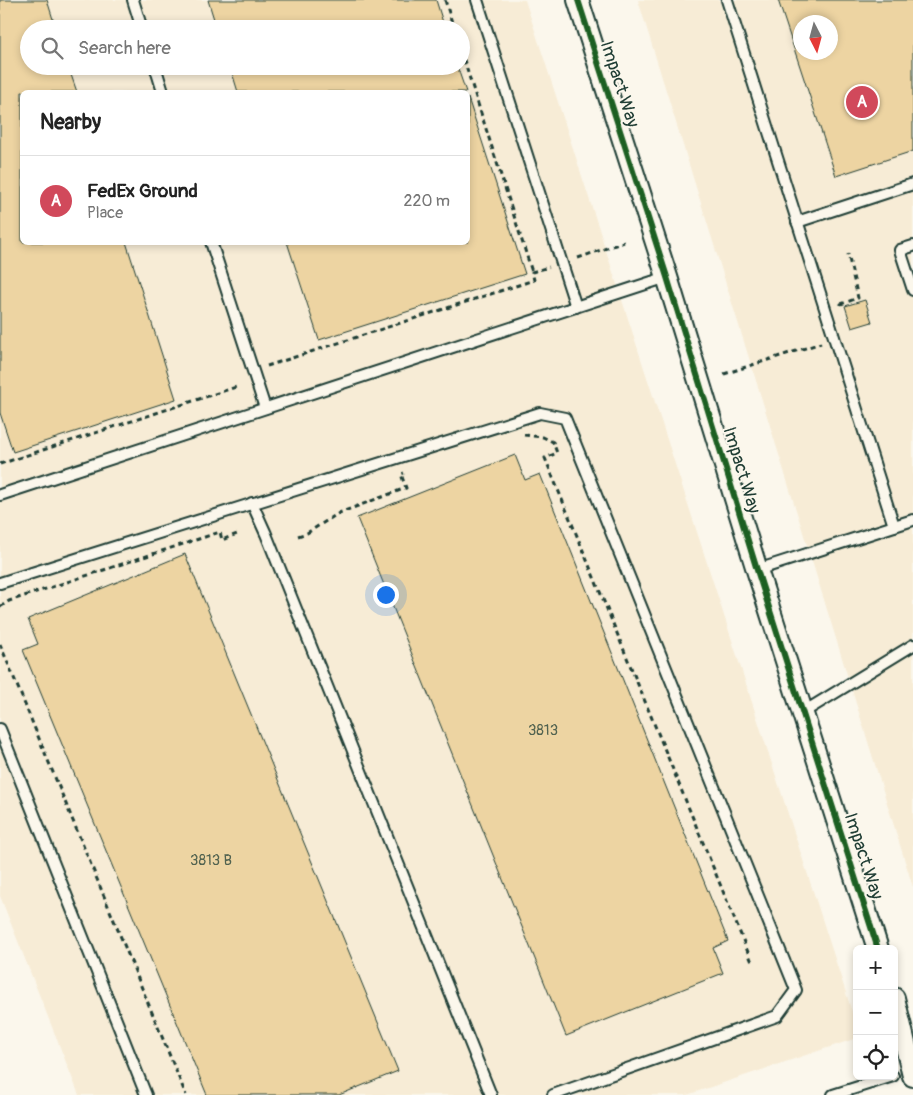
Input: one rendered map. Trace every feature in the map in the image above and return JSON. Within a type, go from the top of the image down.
[{"type":"street","name":"Impact Way","points":[[578,0],[877,945]]},
{"type":"street","points":[[898,1026],[905,1074]]},
{"type":"lane","points":[[133,0],[139,20]]},
{"type":"lane","points":[[477,0],[576,307]]},
{"type":"lane","points":[[727,0],[894,526]]},
{"type":"lane","points":[[157,75],[162,90]]},
{"type":"lane","points":[[797,222],[913,184]]},
{"type":"lane","points":[[212,245],[265,408]]},
{"type":"lane","points":[[913,246],[900,250],[913,290]]},
{"type":"lane","points":[[0,495],[667,277]]},
{"type":"lane","points":[[0,583],[540,413],[565,418],[796,990],[777,1016],[553,1095]]},
{"type":"lane","points":[[252,503],[491,1095]]},
{"type":"lane","points":[[757,570],[913,520]]},
{"type":"lane","points":[[802,713],[913,645]]},
{"type":"lane","points":[[0,730],[146,1095]]},
{"type":"lane","points":[[834,1095],[905,1074]]},
{"type":"path","points":[[445,0],[451,20]]},
{"type":"path","points":[[267,366],[534,280],[469,75]]},
{"type":"path","points":[[578,258],[624,242]]},
{"type":"path","points":[[843,311],[841,304],[858,298],[848,254]]},
{"type":"path","points":[[532,272],[549,267]]},
{"type":"path","points":[[724,374],[822,343]]},
{"type":"path","points":[[0,464],[239,386]]},
{"type":"path","points":[[520,435],[531,435],[553,442],[557,453],[545,458],[752,962]]},
{"type":"path","points":[[298,536],[307,533],[339,513],[406,488],[401,474],[410,471]]},
{"type":"path","points":[[0,607],[9,601],[220,532],[222,540],[237,534]]},
{"type":"path","points":[[0,644],[186,1095]]},
{"type":"shaded area","points":[[0,0],[525,0],[853,1015],[853,1039],[687,1095],[79,1095],[0,896]]},
{"type":"shaded area","points":[[638,0],[913,0],[913,887]]},
{"type":"building","points":[[0,0],[47,0],[53,20],[20,20],[20,75],[71,75],[76,90],[20,90],[20,245],[127,245],[176,399],[13,452],[0,413]]},
{"type":"building","points":[[208,0],[436,0],[442,20],[214,20]]},
{"type":"building","points":[[778,0],[913,0],[913,151],[836,176],[798,60],[838,60],[838,15],[793,15],[793,46]]},
{"type":"building","points":[[233,75],[460,75],[465,90],[237,90]]},
{"type":"building","points":[[470,104],[525,274],[319,340],[288,245],[470,245]]},
{"type":"building","points":[[865,300],[872,322],[852,328],[845,306]]},
{"type":"building","points":[[515,455],[525,480],[540,474],[728,941],[713,948],[723,973],[566,1036],[357,518]]},
{"type":"building","points":[[185,554],[398,1071],[339,1095],[207,1095],[23,650],[38,644],[28,619]]},
{"type":"cycle path","points":[[578,0],[877,945]]},
{"type":"place","name":"FedEx Ground","points":[[862,102]]}]
